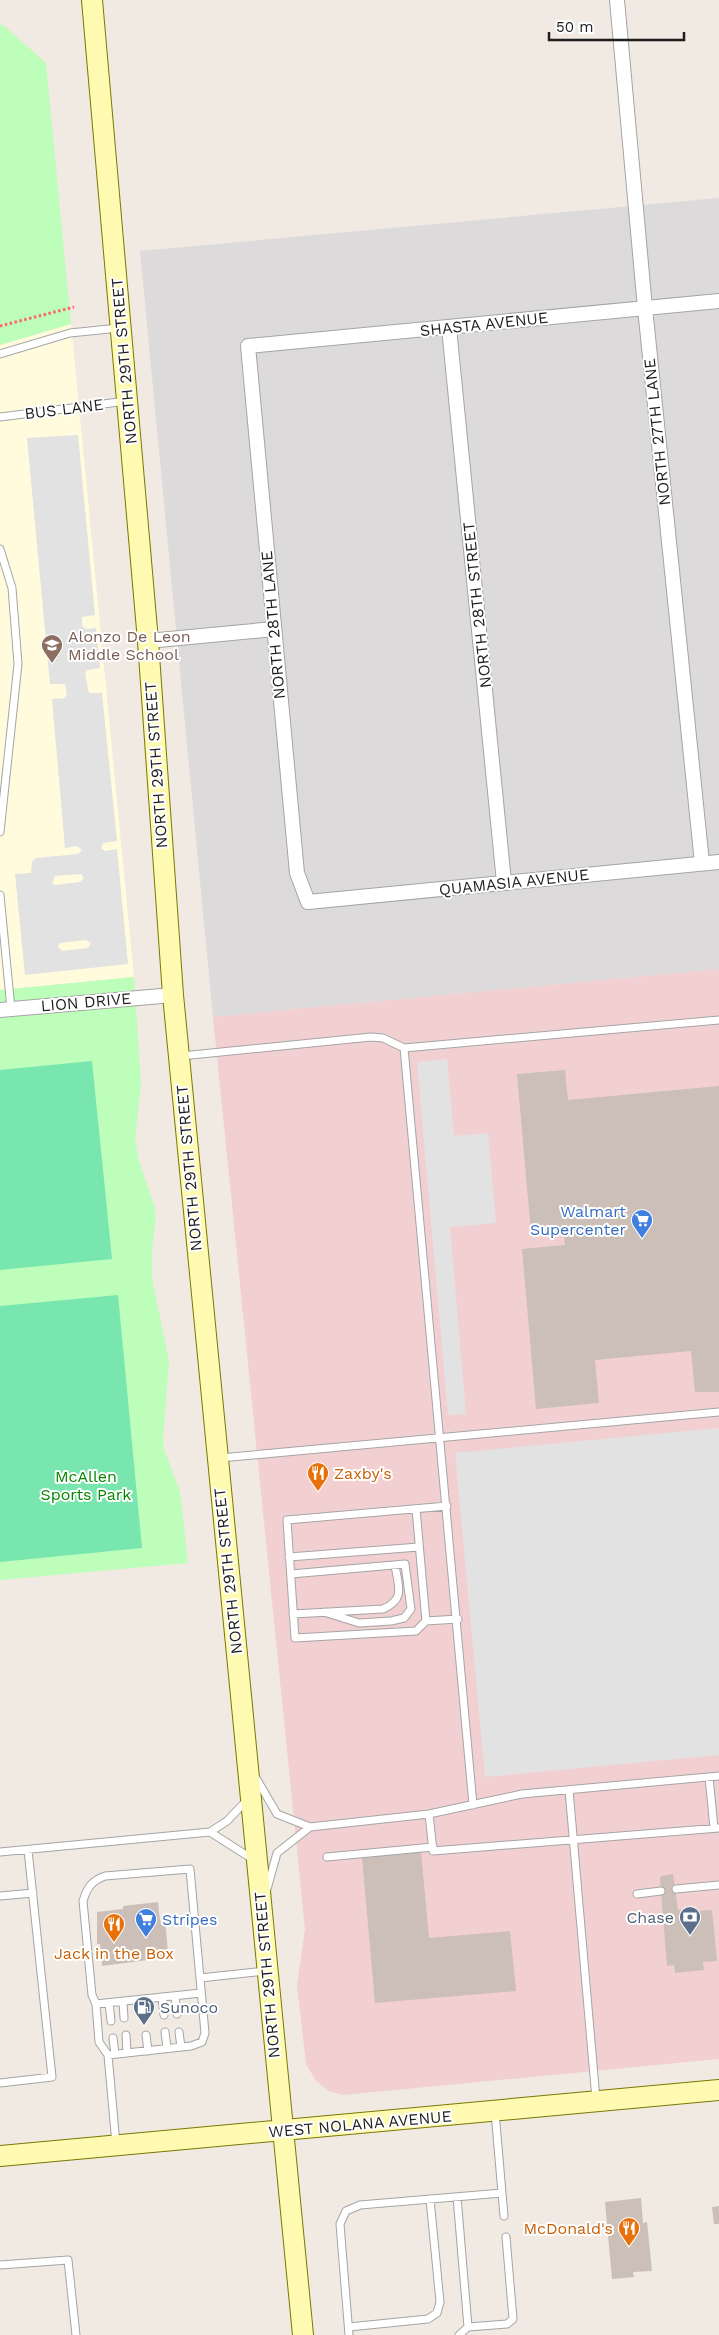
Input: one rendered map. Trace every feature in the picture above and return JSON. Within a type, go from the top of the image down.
[{"type":"street","name":"NORTH 29TH STREET","points":[[92,0],[148,641],[173,995],[266,1971],[303,2335]]},
{"type":"street","name":"NORTH 27TH LANE","points":[[617,0],[645,308],[702,864]]},
{"type":"street","name":"SHASTA AVENUE","points":[[248,346],[719,301]]},
{"type":"street","name":"NORTH 28TH STREET","points":[[449,328],[504,882]]},
{"type":"street","name":"NORTH 28TH LANE","points":[[248,346],[297,873],[308,902]]},
{"type":"street","points":[[148,641],[274,629]]},
{"type":"street","name":"QUAMASIA AVENUE","points":[[308,902],[719,862]]},
{"type":"street","name":"LION DRIVE","points":[[6,1009],[173,995]]},
{"type":"street","name":"WEST NOLANA AVENUE","points":[[0,2156],[719,2090]]},
{"type":"lane","points":[[0,354],[70,333],[121,328]]},
{"type":"lane","name":"BUS LANE","points":[[0,417],[127,402]]},
{"type":"lane","points":[[0,549],[12,588],[18,664],[0,832]]},
{"type":"lane","points":[[0,895],[6,1009]]},
{"type":"lane","points":[[179,1057],[371,1037],[384,1038],[404,1048],[719,1020]]},
{"type":"lane","points":[[404,1048],[458,1619],[473,1805]]},
{"type":"lane","points":[[217,1458],[719,1412]]},
{"type":"lane","points":[[447,1506],[287,1520],[295,1638],[416,1632],[426,1621],[458,1619]]},
{"type":"lane","points":[[416,1508],[426,1621]]},
{"type":"lane","points":[[290,1557],[419,1547]]},
{"type":"lane","points":[[290,1574],[405,1564],[411,1609],[404,1618],[359,1624],[324,1612]]},
{"type":"lane","points":[[293,1614],[383,1609],[394,1604],[399,1595],[395,1565]]},
{"type":"lane","points":[[246,1763],[277,1814],[310,1827],[429,1814],[522,1794],[719,1776]]},
{"type":"lane","points":[[429,1814],[434,1851],[717,1828],[709,1777]]},
{"type":"lane","points":[[570,1790],[596,2102]]},
{"type":"lane","points":[[0,1852],[210,1832],[227,1820],[250,1797]]},
{"type":"lane","points":[[261,1911],[277,1853],[310,1827]]},
{"type":"lane","points":[[210,1832],[256,1861]]},
{"type":"lane","points":[[327,1856],[433,1847]]},
{"type":"lane","points":[[0,2083],[52,2077],[28,1850]]},
{"type":"lane","points":[[190,1869],[200,1978],[205,2033],[202,2042],[148,2051],[112,2054],[99,2042],[96,2004],[92,1995],[83,1901],[86,1888],[95,1880],[105,1876],[190,1869]]},
{"type":"lane","points":[[676,1889],[719,1885]]},
{"type":"lane","points":[[637,1894],[661,1891]]},
{"type":"lane","points":[[0,1896],[33,1893]]},
{"type":"lane","points":[[200,1978],[266,1971]]},
{"type":"lane","points":[[96,2004],[201,1993]]},
{"type":"lane","points":[[175,1996],[177,2014]]},
{"type":"lane","points":[[162,1998],[164,2015]]},
{"type":"lane","points":[[143,1999],[145,2017]]},
{"type":"lane","points":[[123,2001],[124,2018]]},
{"type":"lane","points":[[109,2003],[111,2021]]},
{"type":"lane","points":[[166,2032],[167,2048]]},
{"type":"lane","points":[[180,2032],[181,2046]]},
{"type":"lane","points":[[126,2035],[128,2053]]},
{"type":"lane","points":[[146,2035],[148,2051]]},
{"type":"lane","points":[[113,2038],[116,2146]]},
{"type":"lane","points":[[495,2112],[504,2216]]},
{"type":"lane","points":[[350,2335],[340,2224],[346,2211],[360,2205],[502,2193]]},
{"type":"lane","points":[[457,2197],[468,2328]]},
{"type":"lane","points":[[349,2327],[428,2319],[437,2313],[440,2302],[430,2199]]},
{"type":"lane","points":[[459,2335],[468,2328],[507,2324],[513,2319],[506,2237]]},
{"type":"lane","points":[[0,2265],[68,2260],[76,2335]]},
{"type":"path","points":[[0,326],[74,307]]},
{"type":"shaded area","points":[[719,198],[719,969],[213,1017],[140,251]]},
{"type":"shaded area","name":"Alonzo De Leon Middle School","points":[[71,324],[134,977],[0,990],[0,345]]},
{"type":"shaded area","points":[[78,435],[95,615],[82,617],[82,626],[86,629],[96,628],[100,668],[87,670],[85,674],[89,693],[102,693],[117,841],[103,843],[101,848],[105,851],[117,849],[128,964],[25,975],[15,874],[31,873],[32,862],[36,858],[78,854],[82,850],[77,846],[65,848],[52,699],[65,698],[67,694],[65,684],[50,684],[27,438]],"holes":[[[81,874],[84,878],[80,882],[55,885],[52,883],[55,876]],[[86,940],[91,943],[88,948],[62,951],[58,947],[60,943]]]},
{"type":"shaded area","points":[[719,969],[719,2059],[342,2095],[329,2091],[316,2081],[306,2064],[297,1985],[305,1929],[213,1017]]},
{"type":"shaded area","points":[[447,1059],[454,1136],[488,1133],[496,1223],[450,1227],[466,1414],[448,1415],[417,1062]]},
{"type":"shaded area","points":[[719,1428],[719,1755],[485,1777],[455,1453]]},
{"type":"green space","points":[[0,25],[3,25],[46,63],[71,324],[0,345]]},
{"type":"green space","name":"McAllen Sports Park","points":[[134,977],[141,1083],[135,1139],[139,1161],[154,1205],[156,1217],[152,1249],[152,1278],[169,1362],[163,1438],[164,1449],[180,1492],[188,1563],[0,1580],[0,990]]},
{"type":"green space","points":[[92,1061],[112,1259],[0,1270],[0,1070]]},
{"type":"green space","points":[[118,1295],[142,1548],[0,1562],[0,1306]]},
{"type":"building","name":"Walmart Supercenter","points":[[565,1070],[568,1100],[719,1086],[719,1392],[695,1392],[691,1351],[595,1360],[599,1403],[536,1409],[522,1249],[565,1245],[563,1230],[531,1233],[517,1074]]},
{"type":"building","points":[[421,1852],[429,1938],[510,1931],[516,1991],[375,2003],[362,1858]]},
{"type":"building","name":"Chase","points":[[673,1874],[678,1910],[698,1908],[698,1911],[712,1910],[717,1961],[703,1962],[704,1970],[675,1973],[674,1965],[667,1966],[660,1879],[661,1876]]},
{"type":"building","points":[[158,1902],[160,1921],[165,1920],[168,1952],[162,1953],[163,1958],[102,1966],[100,1944],[97,1944],[97,1912],[123,1909],[123,1906]]},
{"type":"building","name":"McDonald's","points":[[641,2198],[643,2223],[647,2222],[652,2271],[633,2272],[634,2277],[612,2279],[605,2202]]},
{"type":"building","points":[[719,2206],[719,2224],[714,2224],[712,2207]]},
{"type":"place","name":"Alonzo De Leon Middle School","points":[[52,664]]},
{"type":"place","name":"Walmart Supercenter","points":[[642,1239]]},
{"type":"place","name":"Zaxby's","points":[[318,1492]]},
{"type":"place","name":"Chase","points":[[690,1936]]},
{"type":"place","name":"Stripes","points":[[146,1938]]},
{"type":"place","name":"Jack in the Box","points":[[114,1943]]},
{"type":"place","name":"Sunoco","points":[[144,2026]]},
{"type":"place","name":"McDonald's","points":[[629,2247]]}]
